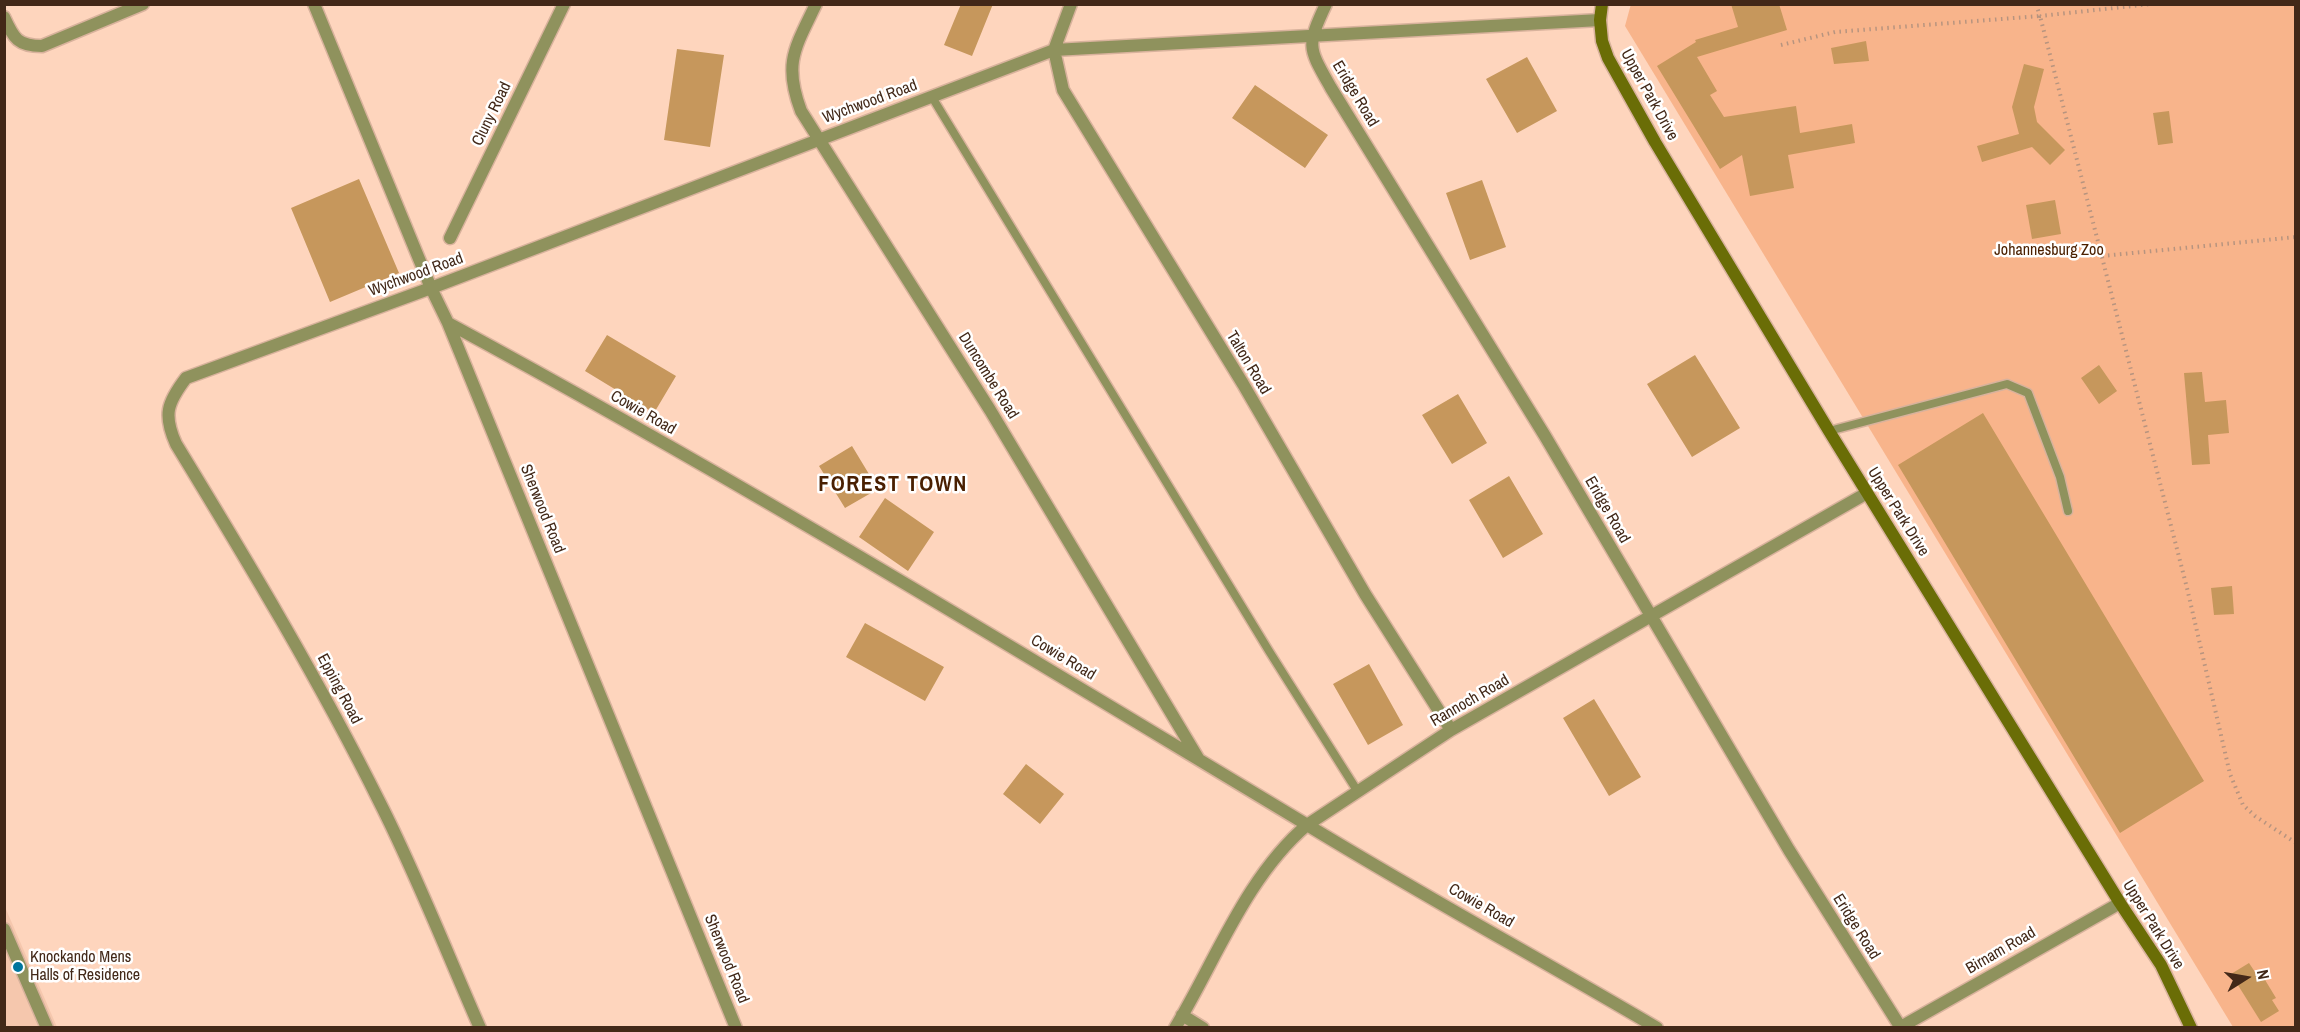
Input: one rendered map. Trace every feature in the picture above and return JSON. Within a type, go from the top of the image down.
[{"type":"main road","name":"Upper Park Drive","points":[[1602,4],[1600,20],[1602,41],[1608,58],[1634,105],[1829,431],[2120,903],[2161,965],[2191,1028]]},
{"type":"street","points":[[4,17],[12,35],[25,46],[42,46],[143,4]]},
{"type":"street","name":"Sherwood Road","points":[[314,4],[431,288],[448,323],[736,1028]]},
{"type":"street","name":"Cluny Road","points":[[450,238],[564,4]]},
{"type":"street","name":"Duncombe Road","points":[[816,4],[794,52],[790,71],[792,89],[801,111],[990,410],[1199,759]]},
{"type":"street","points":[[1054,50],[1071,4]]},
{"type":"street","points":[[1311,37],[1326,4]]},
{"type":"street","name":"Wychwood Road","points":[[186,378],[431,288],[1054,50],[1600,20]]},
{"type":"street","name":"Eridge Road","points":[[1311,37],[1315,57],[1331,88],[1539,426],[1789,850],[1900,1027]]},
{"type":"street","name":"Talton Road","points":[[1054,50],[1063,90],[1099,152],[1243,384],[1365,594],[1451,730]]},
{"type":"street","name":"Cowie Road","points":[[448,323],[553,380],[1199,759],[1307,825],[1657,1028]]},
{"type":"street","name":"Epping Road","points":[[186,378],[175,392],[169,406],[168,426],[176,444],[324,694],[381,806],[480,1028]]},
{"type":"street","name":"Rannoch Road","points":[[1175,1028],[1261,876],[1285,844],[1307,825],[1451,730],[1867,493]]},
{"type":"street","name":"Birnam Road","points":[[1900,1027],[2120,903]]},
{"type":"street","points":[[4,929],[47,1028]]},
{"type":"street","points":[[1182,1015],[1203,1028]]},
{"type":"lane","points":[[932,97],[1269,651],[1358,792]]},
{"type":"lane","points":[[1829,431],[2007,384],[2028,393],[2060,477],[2068,511]]},
{"type":"path","points":[[2036,4],[2187,588],[2230,774],[2243,805],[2255,816],[2295,843]]},
{"type":"path","points":[[1781,45],[1835,32],[2040,16],[2151,4]]},
{"type":"path","points":[[2102,256],[2295,237]]},
{"type":"shaded area","name":"Knockando Mens Halls of Residence","points":[[5,907],[57,1027],[5,1027]]},
{"type":"green space","name":"Johannesburg Zoo","points":[[1631,4],[2295,5],[2295,1027],[2233,1027],[1625,26]]},
{"type":"building","points":[[961,4],[993,4],[972,56],[944,45]]},
{"type":"building","points":[[1731,4],[1779,4],[1787,30],[1697,57],[1717,91],[1710,95],[1724,117],[1796,106],[1800,133],[1852,124],[1855,143],[1788,155],[1794,188],[1750,196],[1742,155],[1720,169],[1657,66],[1696,42],[1695,40],[1738,27]]},
{"type":"building","points":[[1866,41],[1869,61],[1834,64],[1831,48]]},
{"type":"building","points":[[677,49],[724,55],[710,147],[664,140]]},
{"type":"building","points":[[1527,57],[1557,111],[1517,133],[1486,79]]},
{"type":"building","points":[[2024,64],[2044,69],[2034,107],[2037,122],[2065,150],[2050,165],[2032,147],[1982,162],[1977,146],[2019,134],[2012,107]]},
{"type":"building","points":[[1255,85],[1328,135],[1305,168],[1232,118]]},
{"type":"building","points":[[2169,111],[2173,143],[2158,145],[2153,113]]},
{"type":"building","points":[[359,179],[399,273],[330,302],[291,208]]},
{"type":"building","points":[[1482,180],[1506,247],[1470,260],[1446,193]]},
{"type":"building","points":[[2055,200],[2061,234],[2032,239],[2026,205]]},
{"type":"building","points":[[607,335],[676,376],[654,413],[585,371]]},
{"type":"building","points":[[1695,355],[1740,428],[1692,457],[1647,384]]},
{"type":"building","points":[[2099,365],[2117,391],[2099,404],[2081,378]]},
{"type":"building","points":[[2202,372],[2205,402],[2226,400],[2229,433],[2208,435],[2210,464],[2192,465],[2184,373]]},
{"type":"building","points":[[1458,394],[1487,443],[1452,464],[1422,415]]},
{"type":"building","points":[[1983,413],[2204,781],[2120,833],[1898,465]]},
{"type":"building","points":[[852,446],[878,489],[845,508],[819,466]]},
{"type":"building","points":[[1509,476],[1543,534],[1503,558],[1469,500]]},
{"type":"building","points":[[885,498],[934,532],[908,571],[859,537]]},
{"type":"building","points":[[2232,586],[2234,614],[2214,615],[2211,588]]},
{"type":"building","points":[[865,623],[944,667],[925,701],[846,657]]},
{"type":"building","points":[[1369,664],[1403,725],[1368,745],[1333,684]]},
{"type":"building","points":[[1594,699],[1641,777],[1609,796],[1563,718]]},
{"type":"building","points":[[1026,764],[1064,794],[1040,824],[1003,794]]},
{"type":"building","points":[[2249,963],[2255,972],[2259,970],[2276,998],[2272,1000],[2279,1011],[2261,1022],[2231,974]]},
{"type":"place","name":"Knockando Mens Halls of Residence","points":[[18,967]]},
{"type":"district","name":"FOREST TOWN","points":[[893,485]]}]
